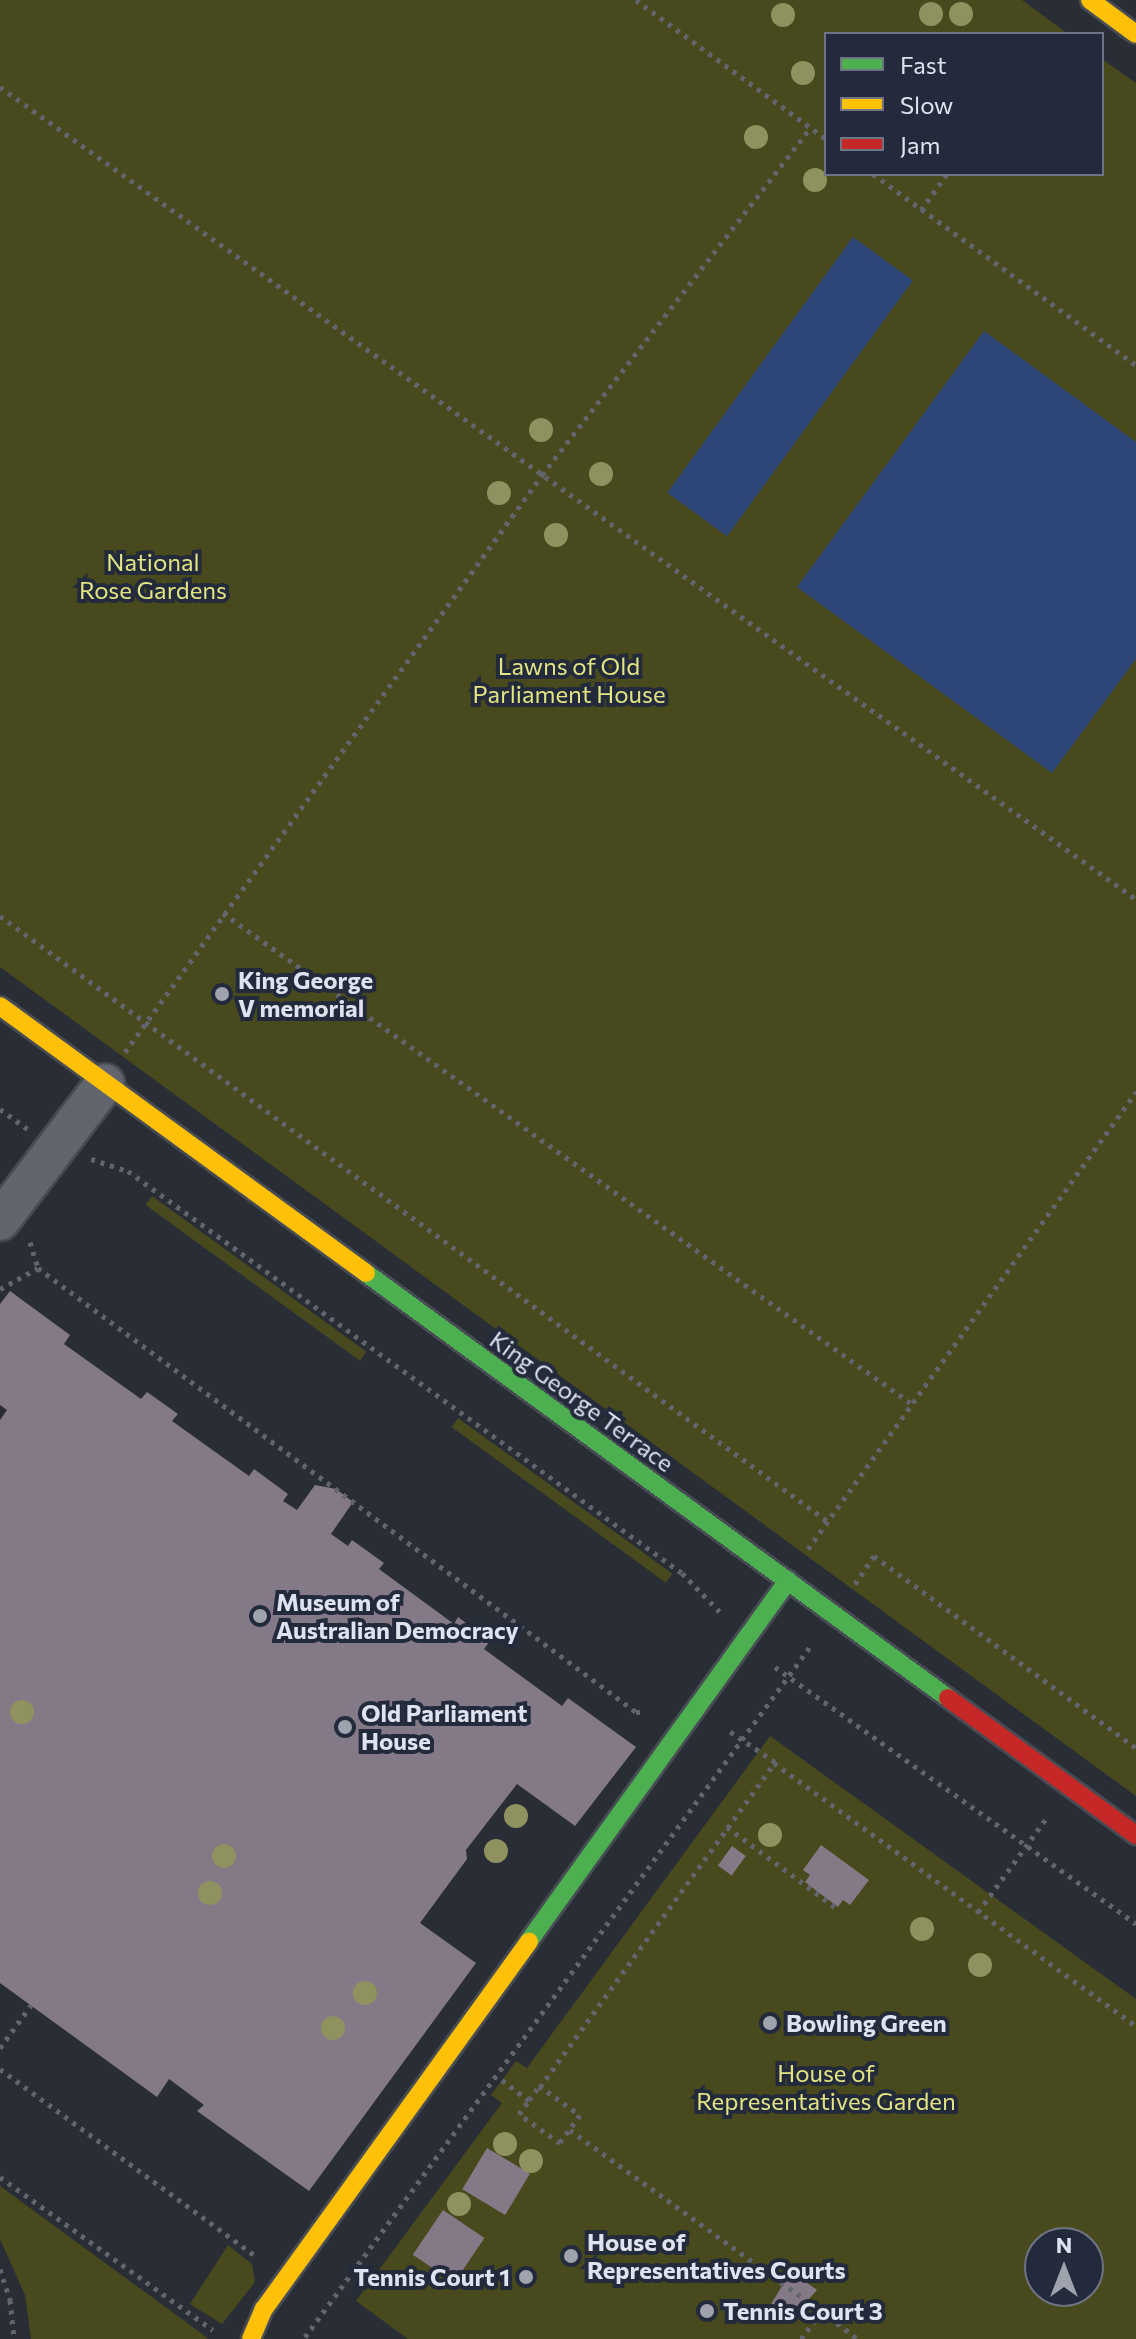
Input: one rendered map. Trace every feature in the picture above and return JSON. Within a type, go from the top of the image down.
[{"type":"street","points":[[1090,0],[1136,34]]},
{"type":"street","name":"King George Terrace","points":[[0,1006],[1136,1835]]},
{"type":"street","points":[[8,1210],[105,1083]]},
{"type":"street","points":[[251,2339],[264,2309],[788,1580]]},
{"type":"path","points":[[636,0],[824,138]]},
{"type":"path","points":[[0,87],[1136,899]]},
{"type":"path","points":[[105,1083],[143,1021],[542,475],[810,128]]},
{"type":"path","points":[[876,176],[1136,365]]},
{"type":"path","points":[[921,210],[946,176]]},
{"type":"path","points":[[223,913],[912,1404]]},
{"type":"path","points":[[0,916],[827,1521],[1136,1092]]},
{"type":"path","points":[[0,1109],[58,1143],[128,1171],[682,1573],[744,1641],[787,1676],[1136,1924]]},
{"type":"path","points":[[0,1289],[38,1268],[636,1712]]},
{"type":"path","points":[[874,1556],[1136,1748]]},
{"type":"path","points":[[306,2339],[493,2073],[787,1676]]},
{"type":"path","points":[[742,1737],[1136,2026]]},
{"type":"path","points":[[540,2087],[580,2115],[560,2143],[519,2114],[774,1763]]},
{"type":"path","points":[[978,1912],[1070,1786]]},
{"type":"path","points":[[727,1827],[836,1908]]},
{"type":"path","points":[[0,2048],[31,2005]]},
{"type":"path","points":[[0,2069],[246,2248],[259,2264]]},
{"type":"path","points":[[502,2080],[529,2100]]},
{"type":"path","points":[[570,2130],[858,2339]]},
{"type":"path","points":[[0,2177],[223,2337]]},
{"type":"path","points":[[0,2269],[10,2300],[14,2339]]},
{"type":"path","points":[[801,2339],[821,2311]]},
{"type":"green space","name":"Lawns of Old Parliament House","points":[[0,0],[1022,0],[1065,32],[824,32],[824,176],[1104,176],[1104,60],[1136,83],[1136,1796],[0,967]]},
{"type":"green space","points":[[152,1196],[366,1352],[360,1361],[146,1205]]},
{"type":"green space","points":[[458,1418],[672,1574],[666,1583],[452,1427]]},
{"type":"green space","name":"House of Representatives Garden","points":[[770,1736],[1136,1999],[1136,2339],[408,2339],[356,2301],[502,2103],[491,2095],[516,2061],[527,2068]]},
{"type":"green space","points":[[0,2186],[208,2339],[31,2339],[25,2295],[0,2239]]},
{"type":"green space","points":[[228,2245],[252,2264],[255,2282],[222,2324],[190,2304]]},
{"type":"water","points":[[853,237],[913,280],[727,536],[667,493]]},
{"type":"water","points":[[984,331],[1136,442],[1136,659],[1052,773],[797,587]]},
{"type":"building","name":"Old Parliament House","points":[[10,1291],[70,1335],[64,1344],[141,1399],[147,1392],[178,1414],[172,1421],[249,1476],[254,1469],[288,1494],[283,1501],[297,1510],[315,1485],[336,1489],[353,1502],[331,1534],[348,1546],[352,1540],[384,1563],[379,1569],[454,1624],[458,1617],[490,1641],[484,1649],[562,1706],[568,1698],[636,1747],[575,1826],[517,1784],[466,1850],[467,1859],[420,1923],[476,1963],[309,2191],[197,2111],[204,2105],[169,2079],[157,2097],[0,1983],[0,1420],[7,1410],[0,1405],[0,1304]]},
{"type":"building","points":[[821,1845],[869,1880],[850,1905],[843,1900],[838,1907],[805,1882],[810,1875],[803,1870]]},
{"type":"building","points":[[732,1846],[746,1856],[732,1875],[718,1865]]},
{"type":"building","points":[[487,2148],[530,2174],[505,2215],[462,2189]]},
{"type":"building","points":[[443,2210],[484,2238],[454,2283],[413,2255]]},
{"type":"building","points":[[791,2271],[817,2290],[790,2320],[770,2306]]},
{"type":"traffic: fast","points":[[366,1273],[948,1698]]},
{"type":"traffic: fast","points":[[529,1941],[788,1580]]},
{"type":"traffic: slow","points":[[1090,0],[1136,34]]},
{"type":"traffic: slow","points":[[0,1006],[366,1273]]},
{"type":"traffic: slow","points":[[251,2339],[264,2309],[529,1941]]},
{"type":"traffic: jam","points":[[948,1698],[1136,1835]]},
{"type":"place","name":"King George V memorial","points":[[222,994]]},
{"type":"place","name":"Museum of Australian Democracy","points":[[260,1616]]},
{"type":"place","name":"Old Parliament House","points":[[345,1727]]},
{"type":"place","name":"Bowling Green","points":[[770,2023]]},
{"type":"place","name":"House of Representatives Courts","points":[[571,2256]]},
{"type":"place","name":"Tennis Court 1","points":[[526,2277]]},
{"type":"place","name":"Tennis Court 3","points":[[707,2311]]},
{"type":"park label","name":"National Rose Gardens","points":[[153,576]]}]
